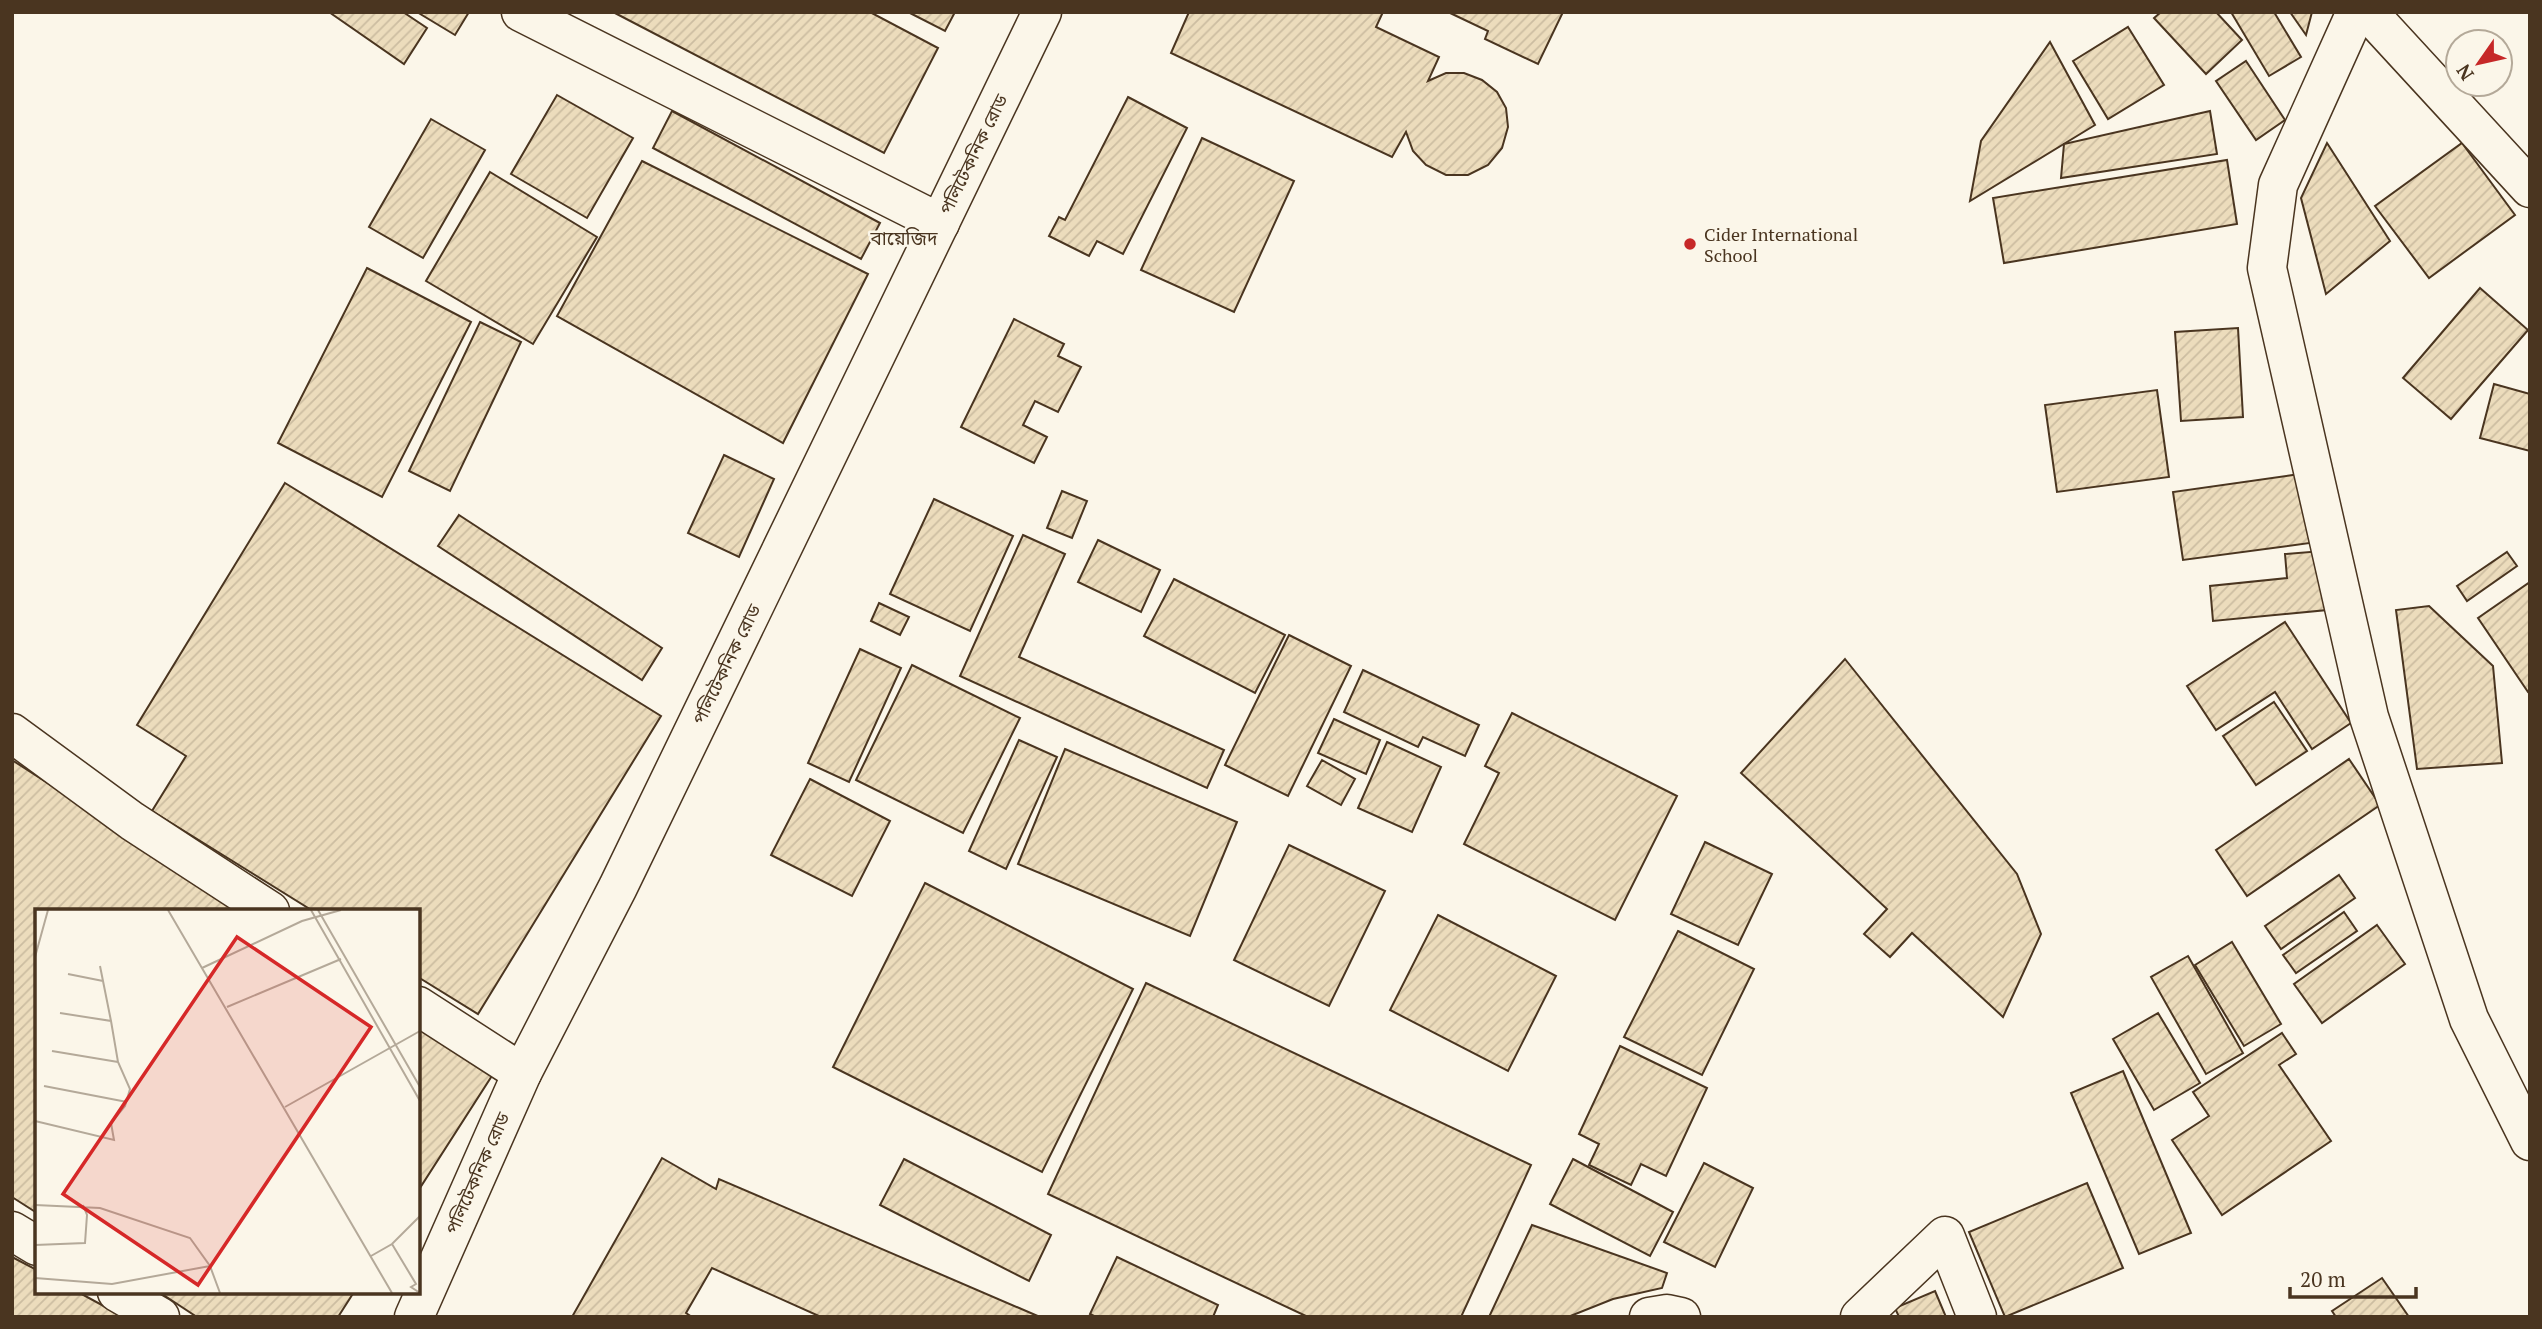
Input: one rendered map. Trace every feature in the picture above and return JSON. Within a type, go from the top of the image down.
[{"type":"street","points":[[521,12],[940,223]]},
{"type":"street","name":"পলিটেকনিক রোড","points":[[414,1317],[522,1073],[618,887],[1042,12]]},
{"type":"street","points":[[2356,12],[2278,185],[2267,268],[2369,717],[2469,1019],[2530,1140]]},
{"type":"street","points":[[2368,12],[2530,188]]},
{"type":"street","points":[[12,733],[132,821],[267,909]]},
{"type":"street","points":[[420,1007],[522,1073]]},
{"type":"street","points":[[12,1231],[35,1245]]},
{"type":"street","points":[[1860,1317],[1945,1236],[1977,1317]]},
{"type":"street","points":[[120,1294],[160,1317]]},
{"type":"street","points":[[1649,1317],[1667,1314],[1681,1317]]},
{"type":"building","points":[[329,12],[403,12],[427,28],[404,64]]},
{"type":"building","points":[[417,12],[469,12],[455,35]]},
{"type":"building","points":[[613,12],[870,12],[938,48],[884,153]]},
{"type":"building","points":[[908,12],[955,12],[945,31]]},
{"type":"building","points":[[1189,12],[1383,12],[1376,27],[1439,57],[1428,81],[1446,73],[1464,73],[1482,80],[1497,92],[1506,108],[1508,127],[1502,148],[1488,165],[1468,175],[1446,175],[1426,165],[1413,151],[1406,132],[1392,157],[1171,53]]},
{"type":"building","points":[[1448,12],[1563,12],[1538,64],[1485,39],[1488,31]]},
{"type":"building","points":[[2161,12],[2216,12],[2242,40],[2206,74],[2154,18]]},
{"type":"building","points":[[2231,12],[2274,12],[2301,57],[2269,76]]},
{"type":"building","points":[[2290,12],[2312,12],[2306,35]]},
{"type":"building","points":[[2128,27],[2164,85],[2108,119],[2073,61]]},
{"type":"building","points":[[2050,42],[2095,125],[1970,201],[1981,141]]},
{"type":"building","points":[[2246,61],[2285,120],[2256,140],[2216,81]]},
{"type":"building","points":[[557,95],[633,138],[587,218],[511,174]]},
{"type":"building","points":[[1128,97],[1187,128],[1123,254],[1097,241],[1089,256],[1049,236],[1059,217],[1065,220]]},
{"type":"building","points":[[672,111],[880,223],[861,259],[653,148]]},
{"type":"building","points":[[2210,111],[2217,154],[2061,178],[2064,144]]},
{"type":"building","points":[[431,119],[485,150],[423,258],[369,227]]},
{"type":"building","points":[[1202,138],[1294,181],[1234,312],[1141,270]]},
{"type":"building","points":[[2327,143],[2390,241],[2326,294],[2301,198]]},
{"type":"building","points":[[2462,143],[2515,215],[2429,278],[2375,206]]},
{"type":"building","points":[[2227,160],[2237,224],[2004,263],[1993,198]]},
{"type":"building","points":[[642,161],[868,274],[783,443],[557,316]]},
{"type":"building","points":[[490,172],[597,237],[533,344],[426,281]]},
{"type":"building","points":[[367,268],[471,322],[382,497],[278,443]]},
{"type":"building","points":[[2480,288],[2528,330],[2451,419],[2403,378]]},
{"type":"building","points":[[1014,319],[1064,344],[1058,356],[1081,367],[1058,412],[1035,401],[1023,425],[1047,437],[1034,463],[961,427]]},
{"type":"building","points":[[480,322],[521,342],[450,491],[409,471]]},
{"type":"building","points":[[2238,328],[2243,417],[2181,421],[2175,332]]},
{"type":"building","points":[[2494,384],[2530,394],[2530,451],[2480,438]]},
{"type":"building","points":[[2157,390],[2169,477],[2057,492],[2045,405]]},
{"type":"building","points":[[724,455],[774,479],[739,557],[688,533]]},
{"type":"building","points":[[2300,474],[2310,543],[2183,560],[2173,492]]},
{"type":"building","points":[[285,483],[661,716],[478,1014],[420,978],[420,909],[310,909],[152,811],[186,756],[137,725]]},
{"type":"building","points":[[1062,491],[1087,501],[1072,538],[1047,528]]},
{"type":"building","points":[[934,499],[1013,536],[970,631],[890,594]]},
{"type":"building","points":[[459,515],[662,648],[642,680],[438,546]]},
{"type":"building","points":[[1023,535],[1065,554],[1019,657],[1224,750],[1207,788],[960,676]]},
{"type":"building","points":[[1098,540],[1160,570],[1141,612],[1078,582]]},
{"type":"building","points":[[2322,551],[2327,610],[2213,621],[2210,586],[2287,578],[2285,554]]},
{"type":"building","points":[[2507,552],[2517,566],[2467,601],[2457,586]]},
{"type":"building","points":[[1174,579],[1285,635],[1255,693],[1144,636]]},
{"type":"building","points":[[2530,582],[2530,691],[2528,692],[2478,618]]},
{"type":"building","points":[[879,603],[909,617],[900,635],[871,621]]},
{"type":"building","points":[[2429,606],[2493,666],[2502,763],[2417,769],[2396,610]]},
{"type":"building","points":[[2285,622],[2351,723],[2312,749],[2275,692],[2216,730],[2187,686]]},
{"type":"building","points":[[1289,635],[1351,666],[1288,796],[1225,765]]},
{"type":"building","points":[[860,649],[901,668],[849,782],[808,763]]},
{"type":"building","points":[[1845,659],[2017,874],[2041,934],[2003,1017],[1912,933],[1890,957],[1864,934],[1887,909],[1741,773]]},
{"type":"building","points":[[912,665],[1020,718],[963,833],[856,780]]},
{"type":"building","points":[[1363,670],[1479,725],[1465,756],[1423,737],[1418,747],[1344,712]]},
{"type":"building","points":[[2274,702],[2307,751],[2256,785],[2223,736]]},
{"type":"building","points":[[1512,713],[1677,796],[1615,920],[1464,844],[1499,773],[1485,766]]},
{"type":"building","points":[[1334,719],[1380,740],[1366,774],[1318,753]]},
{"type":"building","points":[[1019,740],[1057,757],[1006,869],[969,851]]},
{"type":"building","points":[[1387,742],[1441,767],[1412,832],[1358,808]]},
{"type":"building","points":[[1065,749],[1237,822],[1190,936],[1018,864]]},
{"type":"building","points":[[2349,759],[2380,805],[2247,896],[2216,850]]},
{"type":"building","points":[[12,760],[243,909],[35,909],[35,1212],[12,1197]]},
{"type":"building","points":[[1322,760],[1355,779],[1341,805],[1307,786]]},
{"type":"building","points":[[810,779],[890,821],[852,896],[771,855]]},
{"type":"building","points":[[1705,842],[1772,874],[1738,945],[1671,914]]},
{"type":"building","points":[[1289,845],[1385,891],[1329,1006],[1234,960]]},
{"type":"building","points":[[2339,875],[2355,898],[2281,949],[2265,926]]},
{"type":"building","points":[[925,883],[1133,989],[1042,1172],[833,1067]]},
{"type":"building","points":[[2344,912],[2357,931],[2296,973],[2283,955]]},
{"type":"building","points":[[1438,915],[1556,976],[1508,1071],[1390,1010]]},
{"type":"building","points":[[2377,925],[2405,964],[2322,1023],[2294,984]]},
{"type":"building","points":[[1678,931],[1754,969],[1702,1075],[1624,1037]]},
{"type":"building","points":[[2232,942],[2281,1024],[2244,1046],[2195,965]]},
{"type":"building","points":[[2188,956],[2243,1053],[2206,1074],[2151,977]]},
{"type":"building","points":[[1146,983],[1531,1165],[1461,1317],[1308,1317],[1048,1194]]},
{"type":"building","points":[[2158,1013],[2200,1083],[2154,1110],[2113,1039]]},
{"type":"building","points":[[420,1023],[495,1071],[420,1188]]},
{"type":"building","points":[[2282,1033],[2296,1054],[2279,1065],[2331,1141],[2222,1215],[2172,1140],[2209,1116],[2193,1092]]},
{"type":"building","points":[[1620,1046],[1707,1088],[1666,1176],[1641,1164],[1631,1185],[1589,1165],[1599,1144],[1579,1134]]},
{"type":"building","points":[[2123,1071],[2191,1233],[2139,1254],[2071,1093]]},
{"type":"building","points":[[662,1158],[716,1189],[719,1179],[1040,1317],[821,1317],[712,1268],[686,1313],[692,1317],[572,1317]]},
{"type":"building","points":[[904,1159],[1051,1235],[1029,1281],[880,1205]]},
{"type":"building","points":[[1573,1159],[1673,1212],[1650,1256],[1550,1204]]},
{"type":"building","points":[[1704,1163],[1753,1188],[1715,1267],[1664,1242]]},
{"type":"building","points":[[2087,1183],[2123,1268],[2005,1317],[1969,1232]]},
{"type":"building","points":[[1532,1225],[1667,1273],[1662,1288],[1613,1299],[1568,1317],[1489,1317]]},
{"type":"building","points":[[12,1257],[35,1269],[35,1294],[82,1294],[124,1317],[12,1317]]},
{"type":"building","points":[[1117,1257],[1218,1305],[1213,1317],[1096,1317],[1090,1314]]},
{"type":"building","points":[[2382,1278],[2409,1317],[2336,1317],[2332,1311]]},
{"type":"building","points":[[1935,1291],[1946,1317],[1899,1317],[1895,1308]]},
{"type":"building","points":[[162,1294],[353,1294],[338,1317],[197,1317]]},
{"type":"place","name":"Cider International School","points":[[1690,244]]},
{"type":"district","name":"বায়েজিদ","points":[[904,237]]}]
